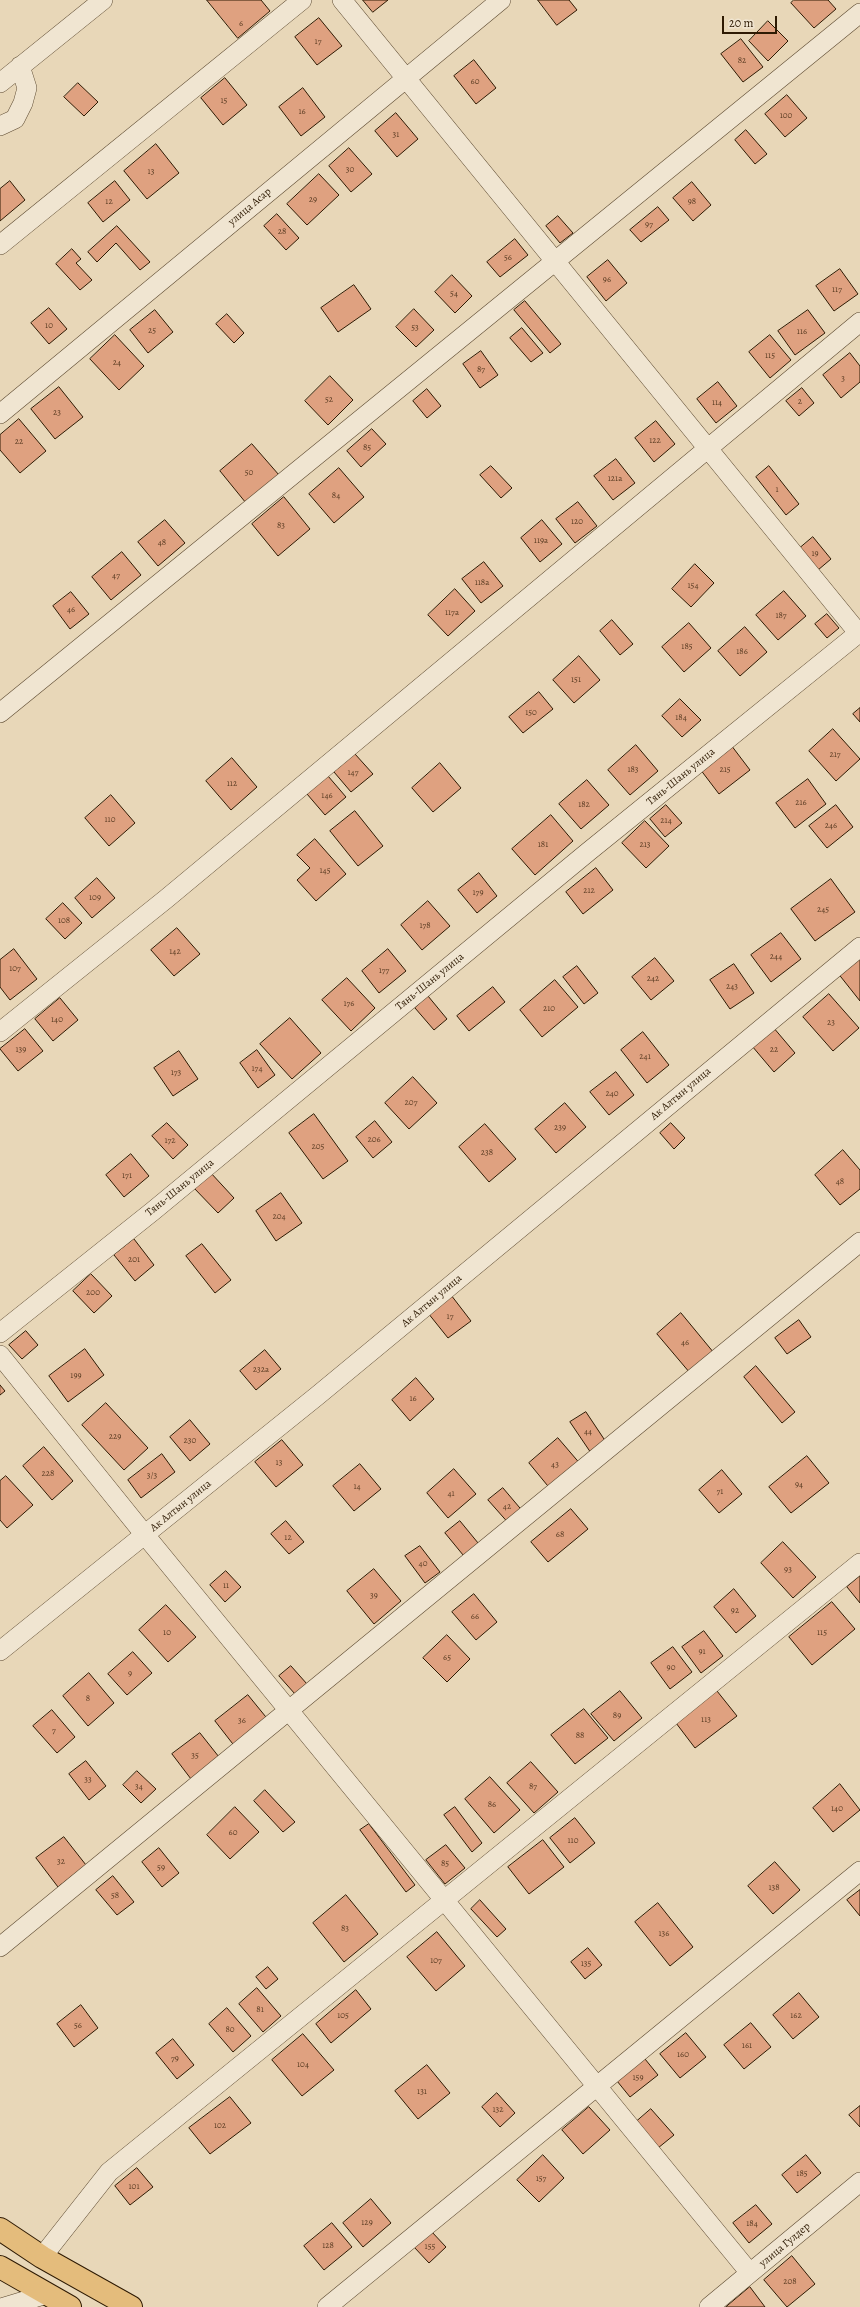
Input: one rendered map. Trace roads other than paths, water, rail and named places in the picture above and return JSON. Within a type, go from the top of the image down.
[{"type":"main road","points":[[0,2229],[42,2257],[131,2307]]},
{"type":"main road","points":[[0,2267],[70,2307]]},
{"type":"street","points":[[0,83],[104,0]]},
{"type":"street","points":[[0,245],[302,0]]},
{"type":"street","points":[[342,0],[859,633]]},
{"type":"street","name":"улица Асар","points":[[0,414],[501,0]]},
{"type":"street","points":[[0,713],[860,13]]},
{"type":"street","points":[[0,126],[15,119],[23,103],[27,88],[20,66]]},
{"type":"street","points":[[0,1032],[166,899],[860,322]]},
{"type":"street","name":"Тянь-Шань улица","points":[[0,1333],[153,1211],[594,847],[859,633]]},
{"type":"street","name":"Ак Алтын улица","points":[[0,1651],[317,1396],[860,947]]},
{"type":"street","points":[[0,1947],[290,1711],[860,1242]]},
{"type":"street","points":[[0,1355],[145,1535],[750,2273]]},
{"type":"street","points":[[42,2257],[108,2172],[860,1563]]},
{"type":"street","points":[[327,2307],[860,1871]]},
{"type":"street","name":"улица Гулдер","points":[[709,2307],[860,2182]]},
{"type":"street","points":[[4,2307],[47,2294]]}]
